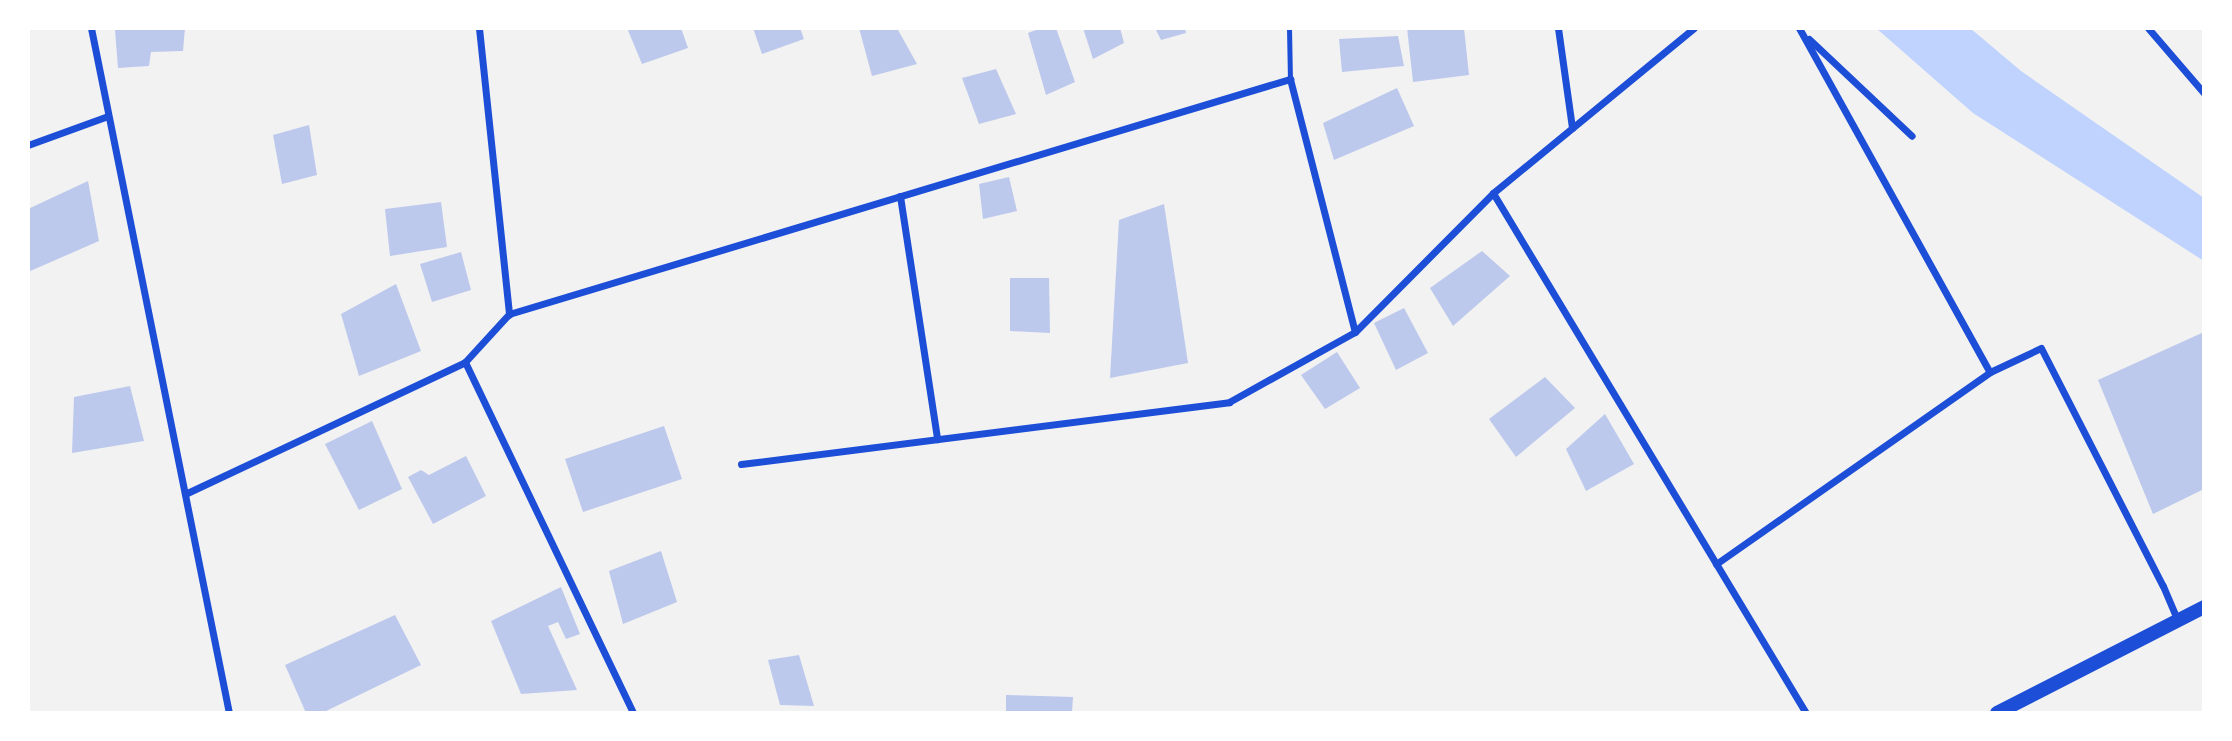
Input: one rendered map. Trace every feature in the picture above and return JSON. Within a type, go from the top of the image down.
[{"type":"main road","points":[[1997,713],[2178,623],[2204,607]]},
{"type":"street","points":[[91,28],[229,713]]},
{"type":"street","points":[[479,28],[509,314]]},
{"type":"street","points":[[1558,28],[1572,128]]},
{"type":"street","points":[[741,464],[1229,402],[1355,332],[1493,193],[1694,28]]},
{"type":"street","points":[[2148,28],[2204,93]]},
{"type":"street","points":[[1801,31],[1912,136]]},
{"type":"street","points":[[1801,31],[1990,372]]},
{"type":"street","points":[[185,494],[465,362],[509,314],[1290,79],[1355,332]]},
{"type":"street","points":[[28,145],[108,116]]},
{"type":"street","points":[[1493,193],[1806,713]]},
{"type":"street","points":[[900,196],[937,439]]},
{"type":"street","points":[[1716,564],[1990,372],[2041,348],[2163,586],[2178,623]]},
{"type":"street","points":[[465,362],[633,713]]},
{"type":"lane","points":[[1289,28],[1290,79]]},
{"type":"water","points":[[1876,28],[1970,28],[2021,71],[2204,198],[2204,261],[1973,113]]},
{"type":"building","points":[[185,28],[183,51],[151,52],[149,66],[118,68],[115,30]]},
{"type":"building","points":[[627,28],[681,28],[688,48],[642,64]]},
{"type":"building","points":[[753,28],[800,28],[804,39],[762,54]]},
{"type":"building","points":[[859,28],[897,28],[917,64],[872,76]]},
{"type":"building","points":[[1041,28],[1056,28],[1075,82],[1046,95],[1028,33]]},
{"type":"building","points":[[1083,28],[1120,28],[1124,43],[1093,59]]},
{"type":"building","points":[[1155,28],[1185,28],[1186,33],[1161,40]]},
{"type":"building","points":[[1407,28],[1464,28],[1469,75],[1413,82]]},
{"type":"building","points":[[1398,36],[1404,66],[1342,72],[1339,39]]},
{"type":"building","points":[[996,69],[1016,114],[979,124],[962,78]]},
{"type":"building","points":[[1397,88],[1414,126],[1334,160],[1323,123]]},
{"type":"building","points":[[309,125],[317,175],[282,184],[273,135]]},
{"type":"building","points":[[1009,177],[1017,211],[983,219],[979,184]]},
{"type":"building","points":[[88,181],[99,241],[28,272],[28,209]]},
{"type":"building","points":[[441,202],[447,247],[390,256],[385,209]]},
{"type":"building","points":[[1164,204],[1188,363],[1110,378],[1119,220]]},
{"type":"building","points":[[1482,251],[1510,276],[1453,326],[1430,288]]},
{"type":"building","points":[[461,252],[471,290],[432,302],[420,264]]},
{"type":"building","points":[[1010,278],[1049,278],[1050,333],[1010,331]]},
{"type":"building","points":[[396,284],[421,351],[359,376],[341,314]]},
{"type":"building","points":[[1404,308],[1428,353],[1396,370],[1374,323]]},
{"type":"building","points":[[2204,332],[2204,489],[2153,514],[2098,380]]},
{"type":"building","points":[[1337,352],[1360,388],[1325,409],[1301,375]]},
{"type":"building","points":[[1545,377],[1575,408],[1516,457],[1489,419]]},
{"type":"building","points":[[130,386],[144,441],[72,453],[74,397]]},
{"type":"building","points":[[1605,414],[1634,464],[1586,491],[1566,449]]},
{"type":"building","points":[[372,421],[402,489],[359,510],[325,444]]},
{"type":"building","points":[[664,426],[682,479],[583,512],[565,459]]},
{"type":"building","points":[[466,456],[486,496],[433,524],[408,477],[421,470],[429,475]]},
{"type":"building","points":[[661,551],[677,602],[623,624],[609,571]]},
{"type":"building","points":[[561,587],[580,634],[566,639],[558,622],[548,626],[577,690],[521,694],[491,621]]},
{"type":"building","points":[[395,615],[421,665],[322,713],[306,713],[285,665]]},
{"type":"building","points":[[799,655],[814,706],[780,705],[768,660]]},
{"type":"building","points":[[1006,695],[1073,697],[1072,713],[1006,713]]}]
